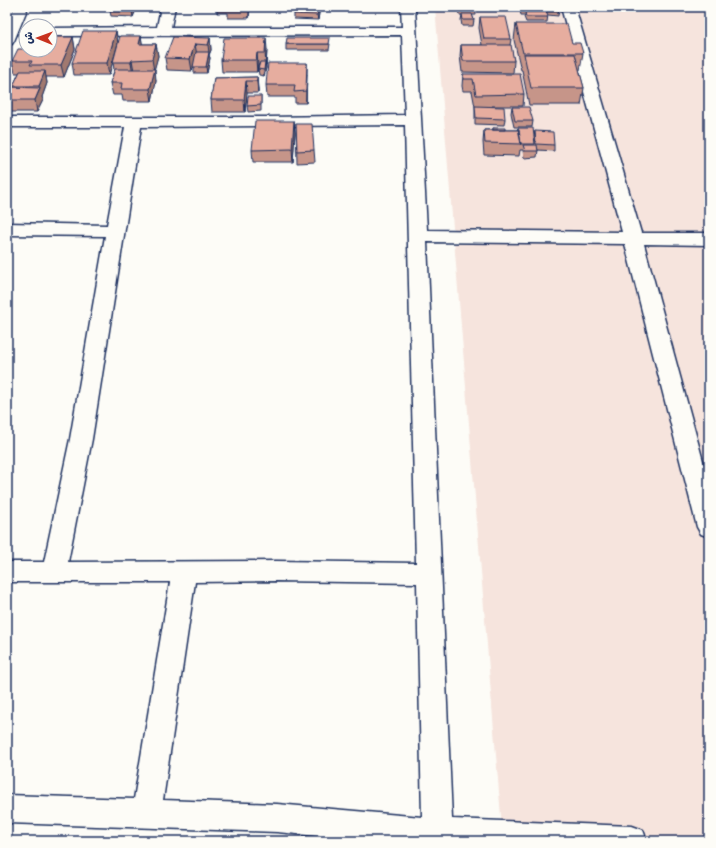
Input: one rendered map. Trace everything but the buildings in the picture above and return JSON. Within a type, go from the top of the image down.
[{"type":"street","points":[[9,37],[21,7]]},
{"type":"street","points":[[162,32],[168,7]]},
{"type":"street","points":[[408,7],[418,236],[438,837]]},
{"type":"street","points":[[568,7],[633,238],[709,527]]},
{"type":"street","points":[[58,32],[409,31]]},
{"type":"street","points":[[7,122],[412,120]]},
{"type":"street","points":[[54,572],[82,439],[100,320],[134,122]]},
{"type":"street","points":[[7,229],[116,231]]},
{"type":"street","points":[[418,236],[709,238]]},
{"type":"street","points":[[7,572],[276,571],[430,573]]},
{"type":"street","points":[[146,814],[184,572]]},
{"type":"street","points":[[7,809],[278,818],[438,837],[632,841]]},
{"type":"shaded area","points":[[435,7],[709,7],[709,841],[503,841]]}]
